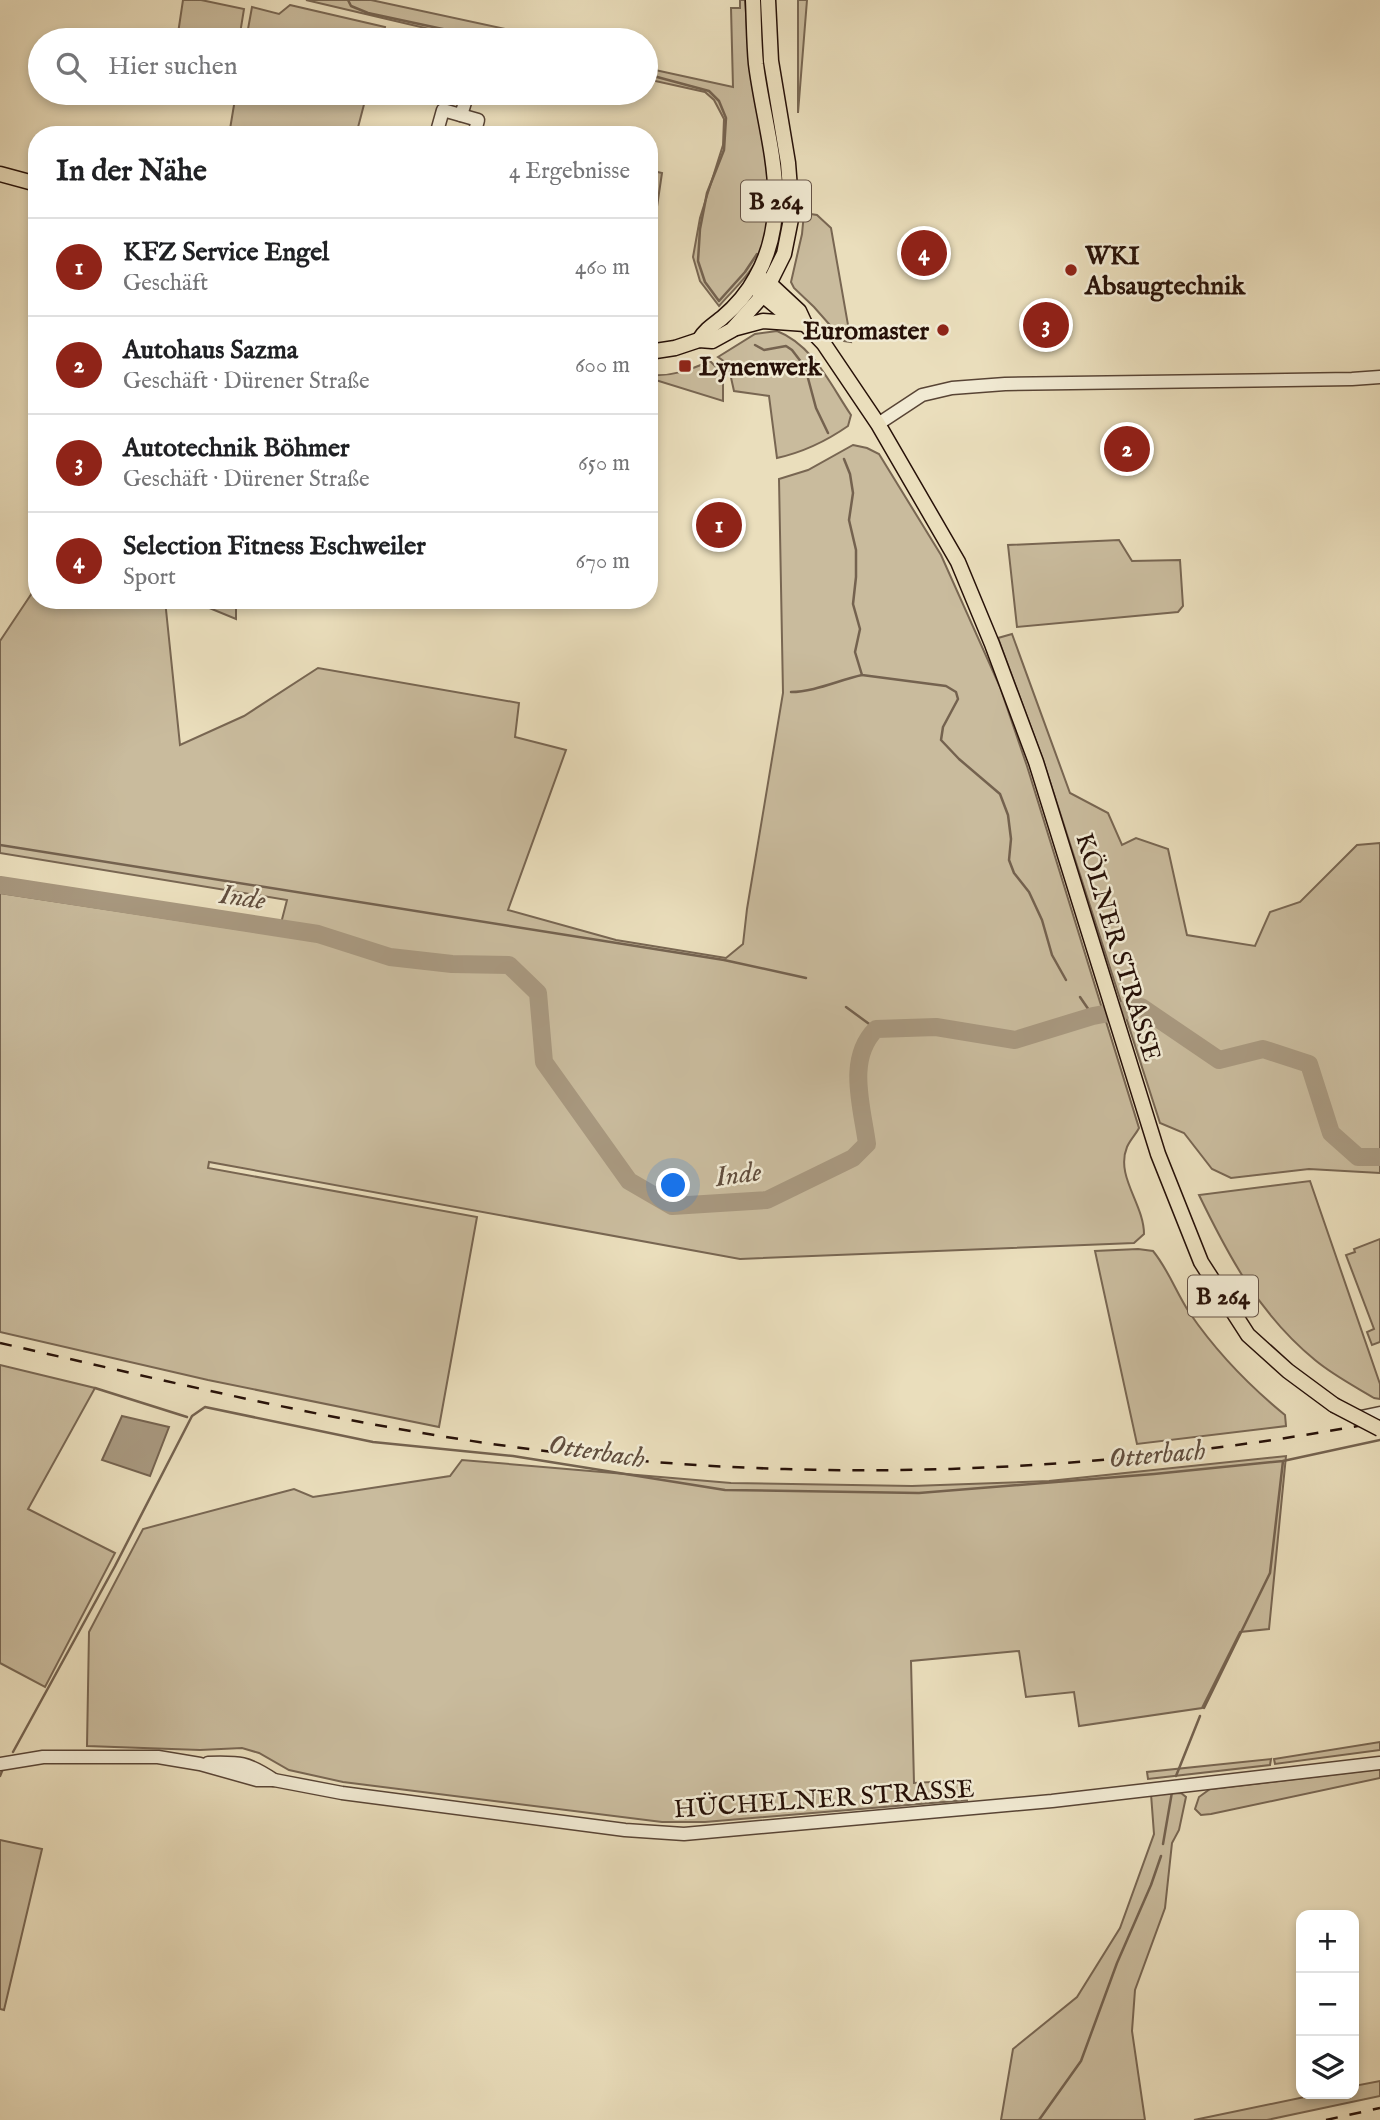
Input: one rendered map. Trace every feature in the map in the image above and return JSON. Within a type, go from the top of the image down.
[{"type":"main road","name":"B 264","points":[[753,0],[756,62],[774,166],[777,212],[761,285]]},
{"type":"main road","name":"B 264","points":[[761,285],[784,254],[792,214],[788,163],[771,61],[768,0]]},
{"type":"main road","points":[[0,173],[28,181]]},
{"type":"main road","name":"B 264","points":[[761,285],[799,311],[805,324],[824,344],[878,424]]},
{"type":"main road","points":[[732,330],[761,285]]},
{"type":"main road","points":[[699,340],[705,331],[761,285]]},
{"type":"main road","points":[[658,351],[699,340],[712,341],[732,330],[763,321],[805,324]]},
{"type":"main road","name":"KÖLNER STRASSE","points":[[878,424],[950,547],[987,632],[1036,762],[1158,1154],[1201,1262],[1248,1335],[1288,1371],[1334,1405],[1380,1429]]},
{"type":"street","points":[[461,115],[464,105]]},
{"type":"street","points":[[439,126],[443,110],[478,120],[476,126]]},
{"type":"street","points":[[878,424],[922,396],[952,388],[1005,384],[1380,377]]},
{"type":"street","points":[[1361,1416],[1380,1413]]},
{"type":"street","name":"HÜCHELNER STRASSE","points":[[0,1764],[43,1757],[87,1755],[158,1757],[200,1764],[257,1780],[274,1780],[342,1793],[661,1833],[707,1834],[1052,1801],[1380,1763]]},
{"type":"shaded area","points":[[183,0],[201,0],[244,9],[241,28],[179,28]]},
{"type":"shaded area","points":[[306,0],[371,0],[501,28],[425,28]]},
{"type":"shaded area","points":[[740,0],[745,0],[750,64],[767,167],[768,220],[763,244],[754,265],[719,306],[700,281],[693,257],[700,218],[723,145],[724,119],[714,100],[705,92],[658,82],[658,71],[733,87],[731,8],[740,8]]},
{"type":"shaded area","points":[[798,0],[807,0],[798,113]]},
{"type":"shaded area","points":[[290,5],[385,27],[248,28],[252,7],[279,14]]},
{"type":"shaded area","points":[[234,105],[364,105],[358,126],[230,126]]},
{"type":"shaded area","points":[[658,172],[662,173],[658,200]]},
{"type":"shaded area","points":[[804,213],[817,215],[831,228],[851,342],[844,341],[791,282]]},
{"type":"shaded area","points":[[777,331],[790,337],[811,356],[851,415],[848,426],[831,437],[777,458],[769,396],[734,391],[728,364],[718,357],[755,334]]},
{"type":"shaded area","points":[[710,361],[723,374],[723,401],[658,381],[658,375]]},
{"type":"shaded area","points":[[853,445],[879,454],[941,555],[1000,687],[1139,1128],[1127,1147],[1124,1158],[1127,1179],[1140,1212],[1144,1234],[1134,1243],[740,1259],[209,1162],[208,1168],[477,1217],[439,1427],[208,1380],[0,1332],[0,893],[278,935],[287,900],[0,853],[0,641],[28,599],[28,609],[166,609],[180,745],[244,716],[318,668],[519,703],[515,737],[566,750],[508,910],[616,940],[726,958],[743,944],[783,693],[779,479],[808,470]]},
{"type":"shaded area","points":[[1119,540],[1132,561],[1180,560],[1183,606],[1178,612],[1017,627],[1008,545]]},
{"type":"shaded area","points":[[212,609],[236,609],[236,619]]},
{"type":"shaded area","points":[[1012,634],[1070,793],[1108,813],[1122,845],[1136,838],[1168,849],[1187,935],[1255,946],[1270,912],[1300,902],[1357,845],[1380,843],[1380,1173],[1309,1169],[1231,1178],[1212,1169],[1184,1133],[1160,1123],[1043,760],[998,638]]},
{"type":"shaded area","points":[[1310,1181],[1380,1384],[1380,1399],[1374,1398],[1322,1365],[1295,1343],[1278,1324],[1234,1263],[1199,1195]]},
{"type":"shaded area","points":[[1380,1239],[1380,1342],[1372,1345],[1367,1332],[1374,1329],[1346,1255]]},
{"type":"shaded area","points":[[1095,1251],[1153,1251],[1189,1312],[1210,1341],[1258,1392],[1285,1415],[1286,1426],[1137,1444]]},
{"type":"shaded area","points":[[0,1365],[95,1388],[28,1509],[115,1553],[45,1687],[0,1663]]},
{"type":"shaded area","points":[[122,1416],[169,1427],[150,1476],[102,1460]]},
{"type":"shaded area","points":[[1286,1456],[1269,1629],[1240,1632],[1202,1708],[1079,1726],[1074,1692],[1026,1697],[1019,1651],[911,1661],[914,1783],[966,1780],[967,1800],[705,1822],[662,1822],[343,1782],[289,1770],[259,1753],[242,1748],[200,1750],[87,1746],[89,1632],[143,1529],[294,1489],[313,1497],[450,1476],[462,1460],[731,1483],[912,1486],[1049,1481]]},
{"type":"shaded area","points":[[1380,1742],[1380,1750],[1275,1764],[1274,1759]]},
{"type":"shaded area","points":[[1271,1759],[1270,1765],[1148,1779],[1147,1772]]},
{"type":"shaded area","points":[[1380,1769],[1380,1778],[1211,1814],[1201,1815],[1195,1809],[1199,1797],[1210,1789]]},
{"type":"shaded area","points":[[1181,1793],[1186,1797],[1179,1830],[1172,1843],[1165,1908],[1135,1990],[1132,2031],[1145,2120],[1001,2120],[1013,2049],[1077,1997],[1120,1928],[1154,1834],[1151,1794]]},
{"type":"shaded area","points":[[0,1840],[42,1849],[4,2010],[0,2009]]},
{"type":"shaded area","points":[[1380,2081],[1380,2096],[1267,2120],[1194,2120],[1296,2099],[1359,2099],[1359,2085]]},
{"type":"waterway","points":[[348,0],[351,6],[368,13],[438,28]]},
{"type":"waterway","points":[[658,77],[709,91],[719,101],[726,118],[724,150],[707,193],[700,229],[698,261],[705,282],[719,301],[757,254]]},
{"type":"waterway","points":[[755,345],[764,350],[786,346],[792,350],[805,367],[816,408],[828,433]]},
{"type":"waterway","points":[[844,459],[853,493],[849,520],[856,550],[853,604],[860,629],[855,652],[862,675],[946,686],[956,692],[958,699],[943,727],[941,740],[1000,794],[1008,815],[1011,839],[1009,860],[1014,873],[1029,892],[1042,920],[1052,955],[1066,980]]},
{"type":"waterway","points":[[791,692],[818,688],[862,675]]},
{"type":"waterway","points":[[0,845],[724,960],[806,978]]},
{"type":"waterway","name":"Inde","points":[[0,885],[318,934],[390,957],[452,964],[509,965],[538,993],[544,1062],[629,1181],[672,1206],[767,1200],[853,1158],[867,1144],[858,1084],[859,1069],[861,1054],[876,1029],[936,1027],[1015,1040],[1093,1016],[1141,1007],[1219,1060],[1263,1049],[1309,1064],[1331,1133],[1358,1157],[1380,1157]]},
{"type":"waterway","points":[[1080,997],[1093,1016]]},
{"type":"waterway","points":[[846,1007],[876,1029]]},
{"type":"waterway","points":[[95,1388],[187,1417]]},
{"type":"waterway","name":"Otterbach","points":[[13,1752],[115,1566],[192,1416],[205,1407],[373,1442],[513,1456],[725,1490],[919,1493],[1283,1461],[1380,1440]]},
{"type":"waterway","points":[[1204,1708],[1270,1573],[1283,1461]]},
{"type":"waterway","points":[[1176,1776],[1200,1716]]},
{"type":"waterway","name":"Otterbach","points":[[0,1776],[2,1771]]},
{"type":"waterway","points":[[1163,1844],[1172,1792]]},
{"type":"waterway","points":[[1039,2120],[1081,2061],[1161,1856]]},
{"type":"railway","points":[[0,1343],[339,1418],[568,1454],[684,1464],[801,1470],[917,1470],[1033,1465],[1265,1441],[1380,1422]]},
{"type":"railway","points":[[1326,2120],[1380,2108]]},
{"type":"place","name":"Selection Fitness Eschweiler","points":[[924,253]]},
{"type":"place","name":"WKI Absaugtechnik","points":[[1071,270]]},
{"type":"place","name":"Autotechnik Böhmer","points":[[1046,325]]},
{"type":"place","name":"Euromaster","points":[[943,330]]},
{"type":"place","name":"Lynenwerk","points":[[685,366]]},
{"type":"place","name":"Autohaus Sazma","points":[[1127,449]]},
{"type":"place","name":"KFZ Service Engel","points":[[719,525]]}]
